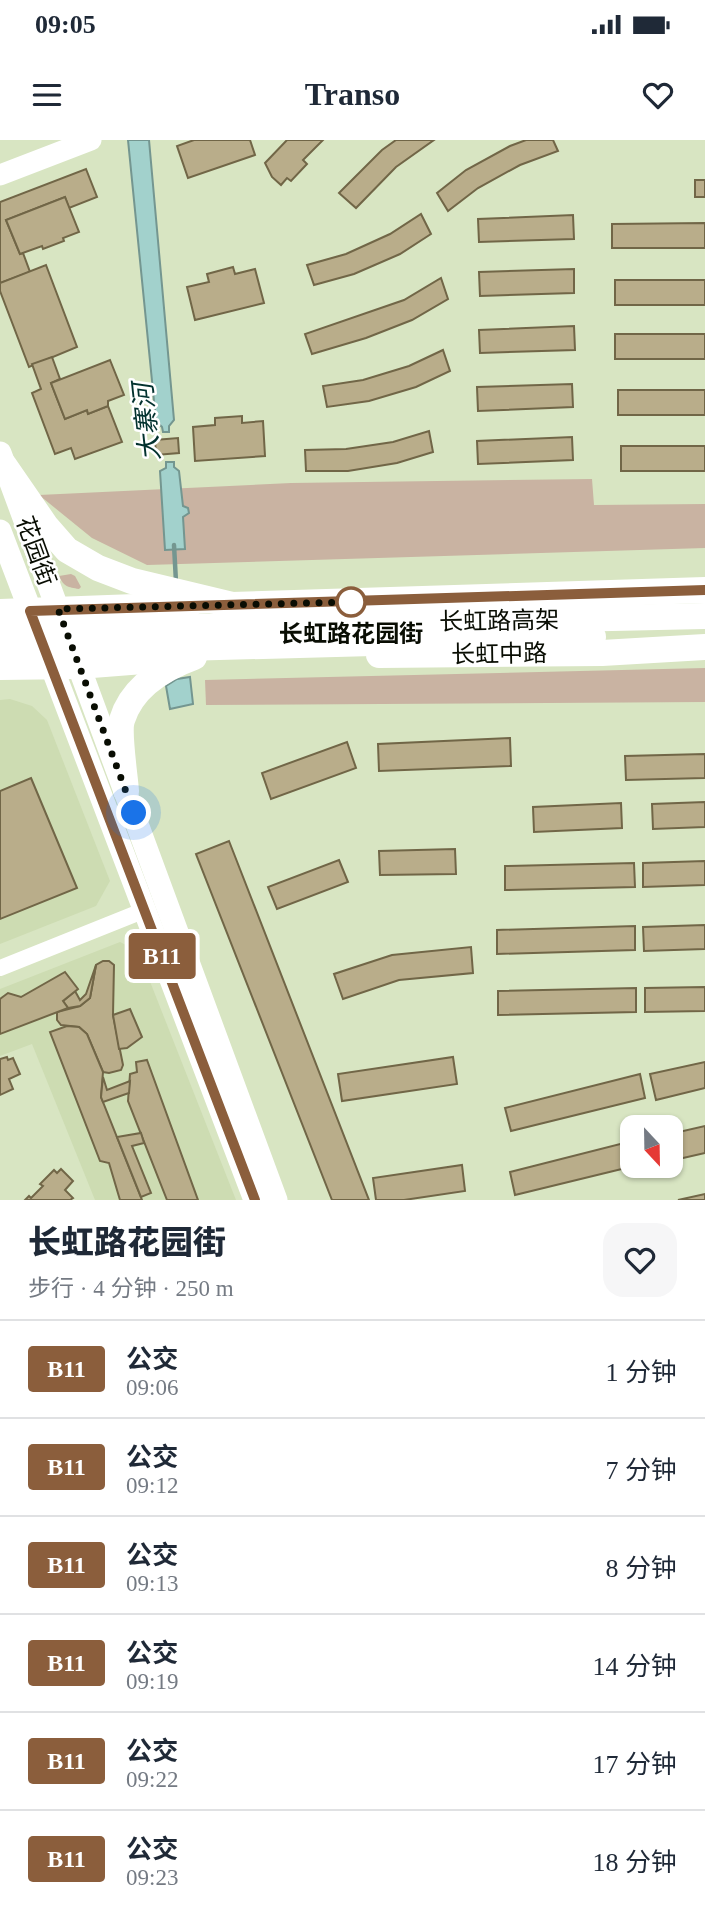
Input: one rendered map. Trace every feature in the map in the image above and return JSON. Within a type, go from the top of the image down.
[{"type":"main road","points":[[2,459],[25,498],[67,551],[98,568],[176,599]]},
{"type":"main road","name":"花园街","points":[[2,459],[276,1200]]},
{"type":"main road","name":"花园街","points":[[0,531],[255,1200]]},
{"type":"main road","points":[[232,605],[705,590]]},
{"type":"main road","name":"长虹中路","points":[[0,612],[176,599],[232,605],[416,611],[705,606]]},
{"type":"main road","name":"长虹路高架","points":[[0,635],[111,629],[705,616]]},
{"type":"main road","name":"长虹路高架","points":[[0,653],[705,634]]},
{"type":"main road","name":"长虹中路","points":[[0,667],[705,649]]},
{"type":"main road","points":[[126,791],[121,721],[149,680],[179,661]]},
{"type":"street","points":[[0,175],[91,140]]},
{"type":"street","points":[[0,968],[145,910]]},
{"type":"shaded area","points":[[592,479],[594,505],[705,504],[705,548],[147,565],[92,538],[39,495],[291,483]]},
{"type":"shaded area","points":[[71,574],[81,587],[79,589],[67,586],[59,576]]},
{"type":"shaded area","points":[[705,668],[705,702],[206,705],[205,680]]},
{"type":"shaded area","points":[[10,699],[32,706],[47,720],[110,881],[96,906],[0,944],[0,700]]},
{"type":"shaded area","points":[[120,942],[138,951],[236,1200],[95,1200],[32,1044],[0,1056],[0,989]]},
{"type":"water","points":[[128,140],[149,140],[174,420],[169,426],[169,432],[163,432],[156,421]]},
{"type":"water","points":[[166,462],[174,462],[174,467],[179,471],[183,506],[188,508],[189,513],[183,517],[185,549],[165,550],[160,471],[166,468]]},
{"type":"water","points":[[190,677],[193,704],[170,709],[166,686],[177,679]]},
{"type":"building","points":[[194,140],[250,140],[255,155],[188,178],[177,146]]},
{"type":"building","points":[[287,140],[323,140],[303,160],[307,164],[291,181],[287,178],[281,185],[272,177],[265,163]]},
{"type":"building","points":[[396,140],[434,140],[396,167],[356,208],[339,193],[382,150]]},
{"type":"building","points":[[526,140],[553,140],[558,151],[520,165],[478,188],[448,211],[437,193],[466,170]]},
{"type":"building","points":[[86,169],[97,197],[69,208],[65,197],[6,220],[30,272],[0,283],[0,202]]},
{"type":"building","points":[[695,180],[705,180],[705,197],[695,197]]},
{"type":"building","points":[[65,197],[79,232],[43,249],[42,246],[20,254],[6,220]]},
{"type":"building","points":[[421,214],[431,234],[400,254],[354,274],[314,285],[307,265],[346,254],[390,234]]},
{"type":"building","points":[[573,215],[574,239],[479,242],[478,219]]},
{"type":"building","points":[[705,223],[705,248],[612,248],[612,224]]},
{"type":"building","points":[[46,265],[77,347],[29,367],[0,291],[0,283]]},
{"type":"building","points":[[233,267],[235,274],[255,269],[264,303],[195,320],[187,287],[209,282],[207,274]]},
{"type":"building","points":[[574,269],[574,293],[480,296],[479,272]]},
{"type":"building","points":[[441,278],[448,299],[412,320],[366,338],[312,354],[305,334],[404,300]]},
{"type":"building","points":[[615,280],[705,280],[705,305],[615,305]]},
{"type":"building","points":[[574,326],[575,350],[480,353],[479,330]]},
{"type":"building","points":[[615,334],[705,334],[705,359],[615,359]]},
{"type":"building","points":[[443,350],[450,371],[416,387],[369,401],[327,407],[323,386],[363,380],[409,366]]},
{"type":"building","points":[[52,357],[60,379],[51,383],[65,419],[87,410],[88,414],[108,406],[122,442],[75,459],[71,448],[55,454],[32,393],[41,389],[32,364]]},
{"type":"building","points":[[110,360],[124,395],[108,401],[108,406],[88,414],[87,410],[65,419],[51,383]]},
{"type":"building","points":[[572,384],[573,407],[478,411],[477,387]]},
{"type":"building","points":[[618,390],[705,390],[705,415],[618,415]]},
{"type":"building","points":[[242,416],[242,423],[263,421],[265,456],[195,461],[193,427],[215,425],[215,418]]},
{"type":"building","points":[[429,431],[433,452],[397,463],[348,471],[306,471],[305,450],[346,449],[393,442]]},
{"type":"building","points":[[572,437],[573,460],[478,464],[477,441]]},
{"type":"building","points":[[178,438],[179,453],[156,455],[155,440]]},
{"type":"building","points":[[621,446],[705,446],[705,471],[621,471]]},
{"type":"building","points":[[510,738],[511,766],[379,771],[378,744]]},
{"type":"building","points":[[347,742],[356,768],[271,799],[262,773]]},
{"type":"building","points":[[705,754],[705,778],[626,780],[625,756]]},
{"type":"building","points":[[31,778],[77,888],[0,919],[0,791]]},
{"type":"building","points":[[705,802],[705,827],[653,829],[652,804]]},
{"type":"building","points":[[621,803],[622,828],[534,832],[533,807]]},
{"type":"building","points":[[229,841],[369,1200],[332,1200],[196,854]]},
{"type":"building","points":[[455,849],[456,874],[380,875],[379,851]]},
{"type":"building","points":[[339,860],[348,882],[277,909],[268,887]]},
{"type":"building","points":[[705,861],[705,885],[643,887],[643,863]]},
{"type":"building","points":[[634,863],[635,887],[505,890],[505,866]]},
{"type":"building","points":[[705,925],[705,949],[644,951],[643,927]]},
{"type":"building","points":[[635,926],[635,950],[497,954],[497,930]]},
{"type":"building","points":[[471,947],[473,973],[399,980],[343,999],[334,974],[392,955]]},
{"type":"building","points":[[103,961],[114,965],[113,1015],[123,1065],[121,1070],[109,1073],[103,1072],[87,1034],[79,1027],[61,1025],[57,1020],[57,1012],[80,1006],[90,998],[96,965]]},
{"type":"building","points":[[96,965],[90,998],[80,1006],[68,1008],[63,1001],[75,991],[80,1000],[86,994]]},
{"type":"building","points":[[65,972],[78,989],[63,1001],[68,1008],[0,1034],[0,999],[8,993],[21,997]]},
{"type":"building","points":[[705,987],[705,1011],[645,1012],[645,988]]},
{"type":"building","points":[[636,988],[636,1012],[498,1015],[498,991]]},
{"type":"building","points":[[130,1009],[142,1037],[127,1048],[119,1049],[113,1015]]},
{"type":"building","points":[[67,1026],[79,1027],[87,1034],[103,1072],[101,1097],[142,1200],[120,1200],[109,1163],[100,1161],[50,1032]]},
{"type":"building","points":[[7,1057],[8,1060],[13,1058],[20,1074],[9,1079],[13,1089],[0,1095],[0,1059]]},
{"type":"building","points":[[453,1057],[457,1084],[342,1101],[338,1074]]},
{"type":"building","points":[[147,1060],[198,1200],[167,1200],[128,1101],[130,1074],[137,1072],[136,1062]]},
{"type":"building","points":[[705,1062],[705,1088],[656,1100],[650,1074]]},
{"type":"building","points":[[640,1074],[645,1098],[511,1131],[505,1108]]},
{"type":"building","points":[[103,1077],[107,1090],[130,1081],[129,1093],[103,1102]]},
{"type":"building","points":[[705,1126],[705,1153],[683,1158],[683,1131]]},
{"type":"building","points":[[141,1133],[144,1143],[132,1146],[151,1193],[141,1197],[117,1137]]},
{"type":"building","points":[[620,1144],[620,1169],[515,1195],[510,1172]]},
{"type":"building","points":[[462,1165],[465,1191],[404,1200],[376,1200],[373,1178]]},
{"type":"building","points":[[61,1169],[73,1181],[65,1190],[73,1198],[25,1200],[29,1196],[31,1198],[43,1186],[40,1184],[54,1170],[57,1173]]},
{"type":"building","points":[[705,1194],[705,1200],[678,1200]]},
{"type":"waterway","name":"大寨河","points":[[174,545],[176,582]]},
{"type":"bus line","name":"B11","points":[[255,1200],[30,611],[705,590]]},
{"type":"place","name":"长虹路花园街","points":[[351,602]]},
{"type":"route","points":[[134,813],[58,609],[351,602]]}]
